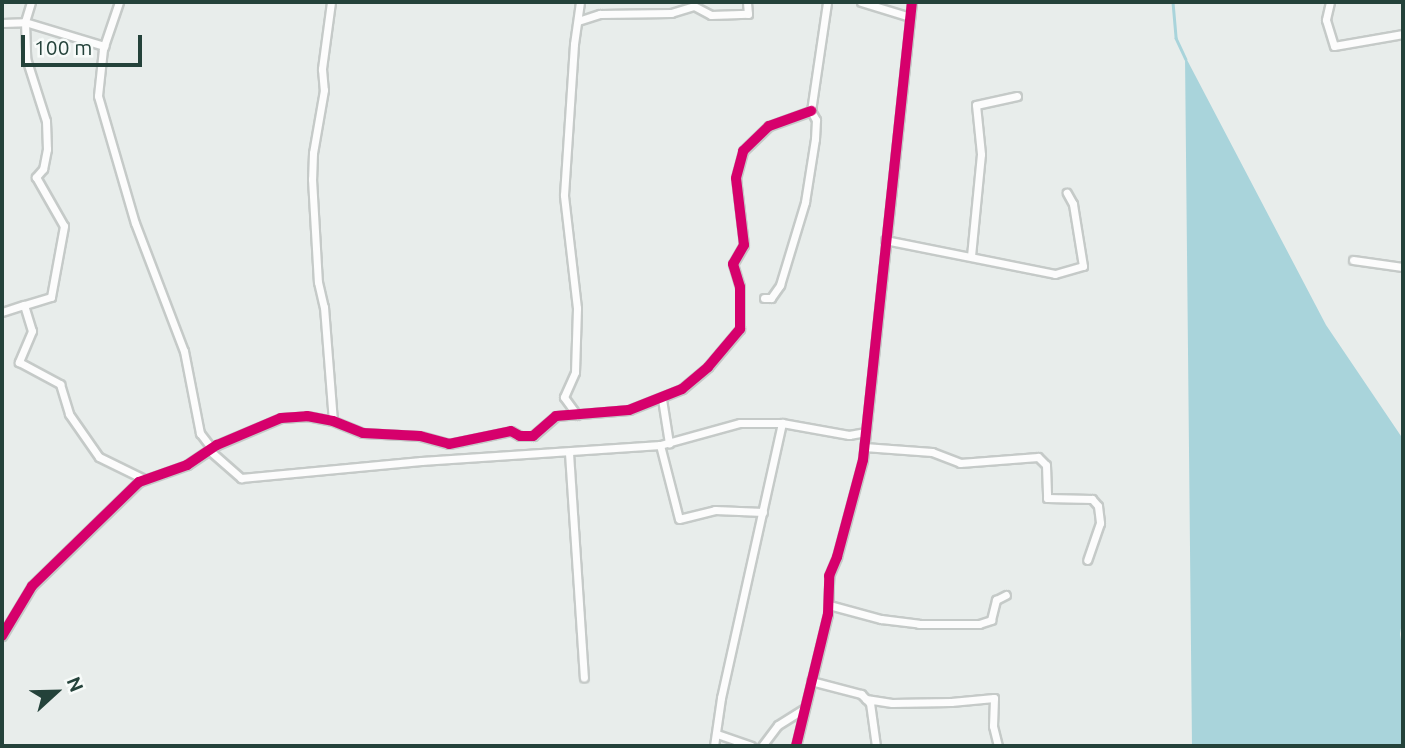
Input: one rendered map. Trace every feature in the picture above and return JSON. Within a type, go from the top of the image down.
[{"type":"street","points":[[2,312],[51,297],[64,226],[36,177],[43,169],[47,149],[46,121],[26,58],[25,22],[31,2]]},
{"type":"street","points":[[119,2],[104,46],[98,96],[135,223],[184,351],[201,433],[211,449],[241,478],[421,461],[660,445],[740,423],[782,423],[849,435],[866,432]]},
{"type":"street","points":[[331,2],[322,69],[324,90],[313,153],[312,179],[318,282],[324,307],[334,421]]},
{"type":"street","points":[[577,415],[564,397],[575,372],[578,308],[564,195],[580,2]]},
{"type":"street","points":[[578,20],[600,15],[671,13],[694,6],[711,15],[748,14],[747,2]]},
{"type":"street","points":[[764,298],[771,298],[780,285],[805,202],[815,139],[816,120],[811,111],[827,2]]},
{"type":"street","points":[[861,2],[910,17]]},
{"type":"street","points":[[796,746],[828,605],[829,576],[847,523],[864,447],[912,2]]},
{"type":"street","points":[[1329,2],[1326,20],[1334,46],[1403,34]]},
{"type":"street","points":[[2,23],[25,22],[104,46]]},
{"type":"street","points":[[971,256],[981,154],[976,105],[1017,96]]},
{"type":"street","points":[[2,636],[32,586],[111,507],[144,479],[187,465],[211,449],[281,418],[307,416],[334,421],[363,433],[420,436],[449,444],[511,431],[520,436],[533,436],[556,416],[609,414],[662,399],[682,389],[708,367],[740,329],[740,287],[733,264],[744,245],[736,178],[743,151],[769,126],[811,111]]},
{"type":"street","points":[[885,240],[1055,274],[1083,266],[1073,204],[1067,193]]},
{"type":"street","points":[[1353,260],[1403,267]]},
{"type":"street","points":[[24,305],[32,331],[19,362],[60,384],[69,414],[99,457],[144,479]]},
{"type":"street","points":[[662,399],[669,443]]},
{"type":"street","points":[[714,746],[721,698],[782,423]]},
{"type":"street","points":[[660,445],[679,519],[715,510],[763,512]]},
{"type":"street","points":[[864,447],[932,452],[960,463],[1038,457],[1046,465],[1047,498],[1092,499],[1098,506],[1100,523],[1087,561]]},
{"type":"street","points":[[569,453],[584,678]]},
{"type":"street","points":[[828,605],[881,620],[979,624],[991,620],[996,600],[1006,594]]},
{"type":"street","points":[[811,681],[861,694],[870,703],[876,746]]},
{"type":"street","points":[[866,699],[891,703],[994,698],[993,726],[998,746]]},
{"type":"street","points":[[762,746],[778,725],[804,709]]},
{"type":"street","points":[[717,734],[751,746]]},
{"type":"water","points":[[1185,56],[1326,325],[1403,439],[1403,616],[1400,634],[1403,654],[1403,746],[1192,746]]},
{"type":"waterway","points":[[1173,2],[1176,38],[1186,59]]},
{"type":"cycle path","points":[[796,746],[828,614],[829,576],[837,557],[863,460],[912,2]]},
{"type":"cycle path","points":[[2,636],[32,586],[139,482],[187,465],[217,445],[281,418],[307,416],[333,421],[363,433],[420,436],[449,444],[511,431],[520,436],[533,436],[556,416],[629,410],[682,389],[708,367],[740,329],[740,287],[733,264],[744,245],[736,178],[743,151],[769,126],[811,111]]}]
